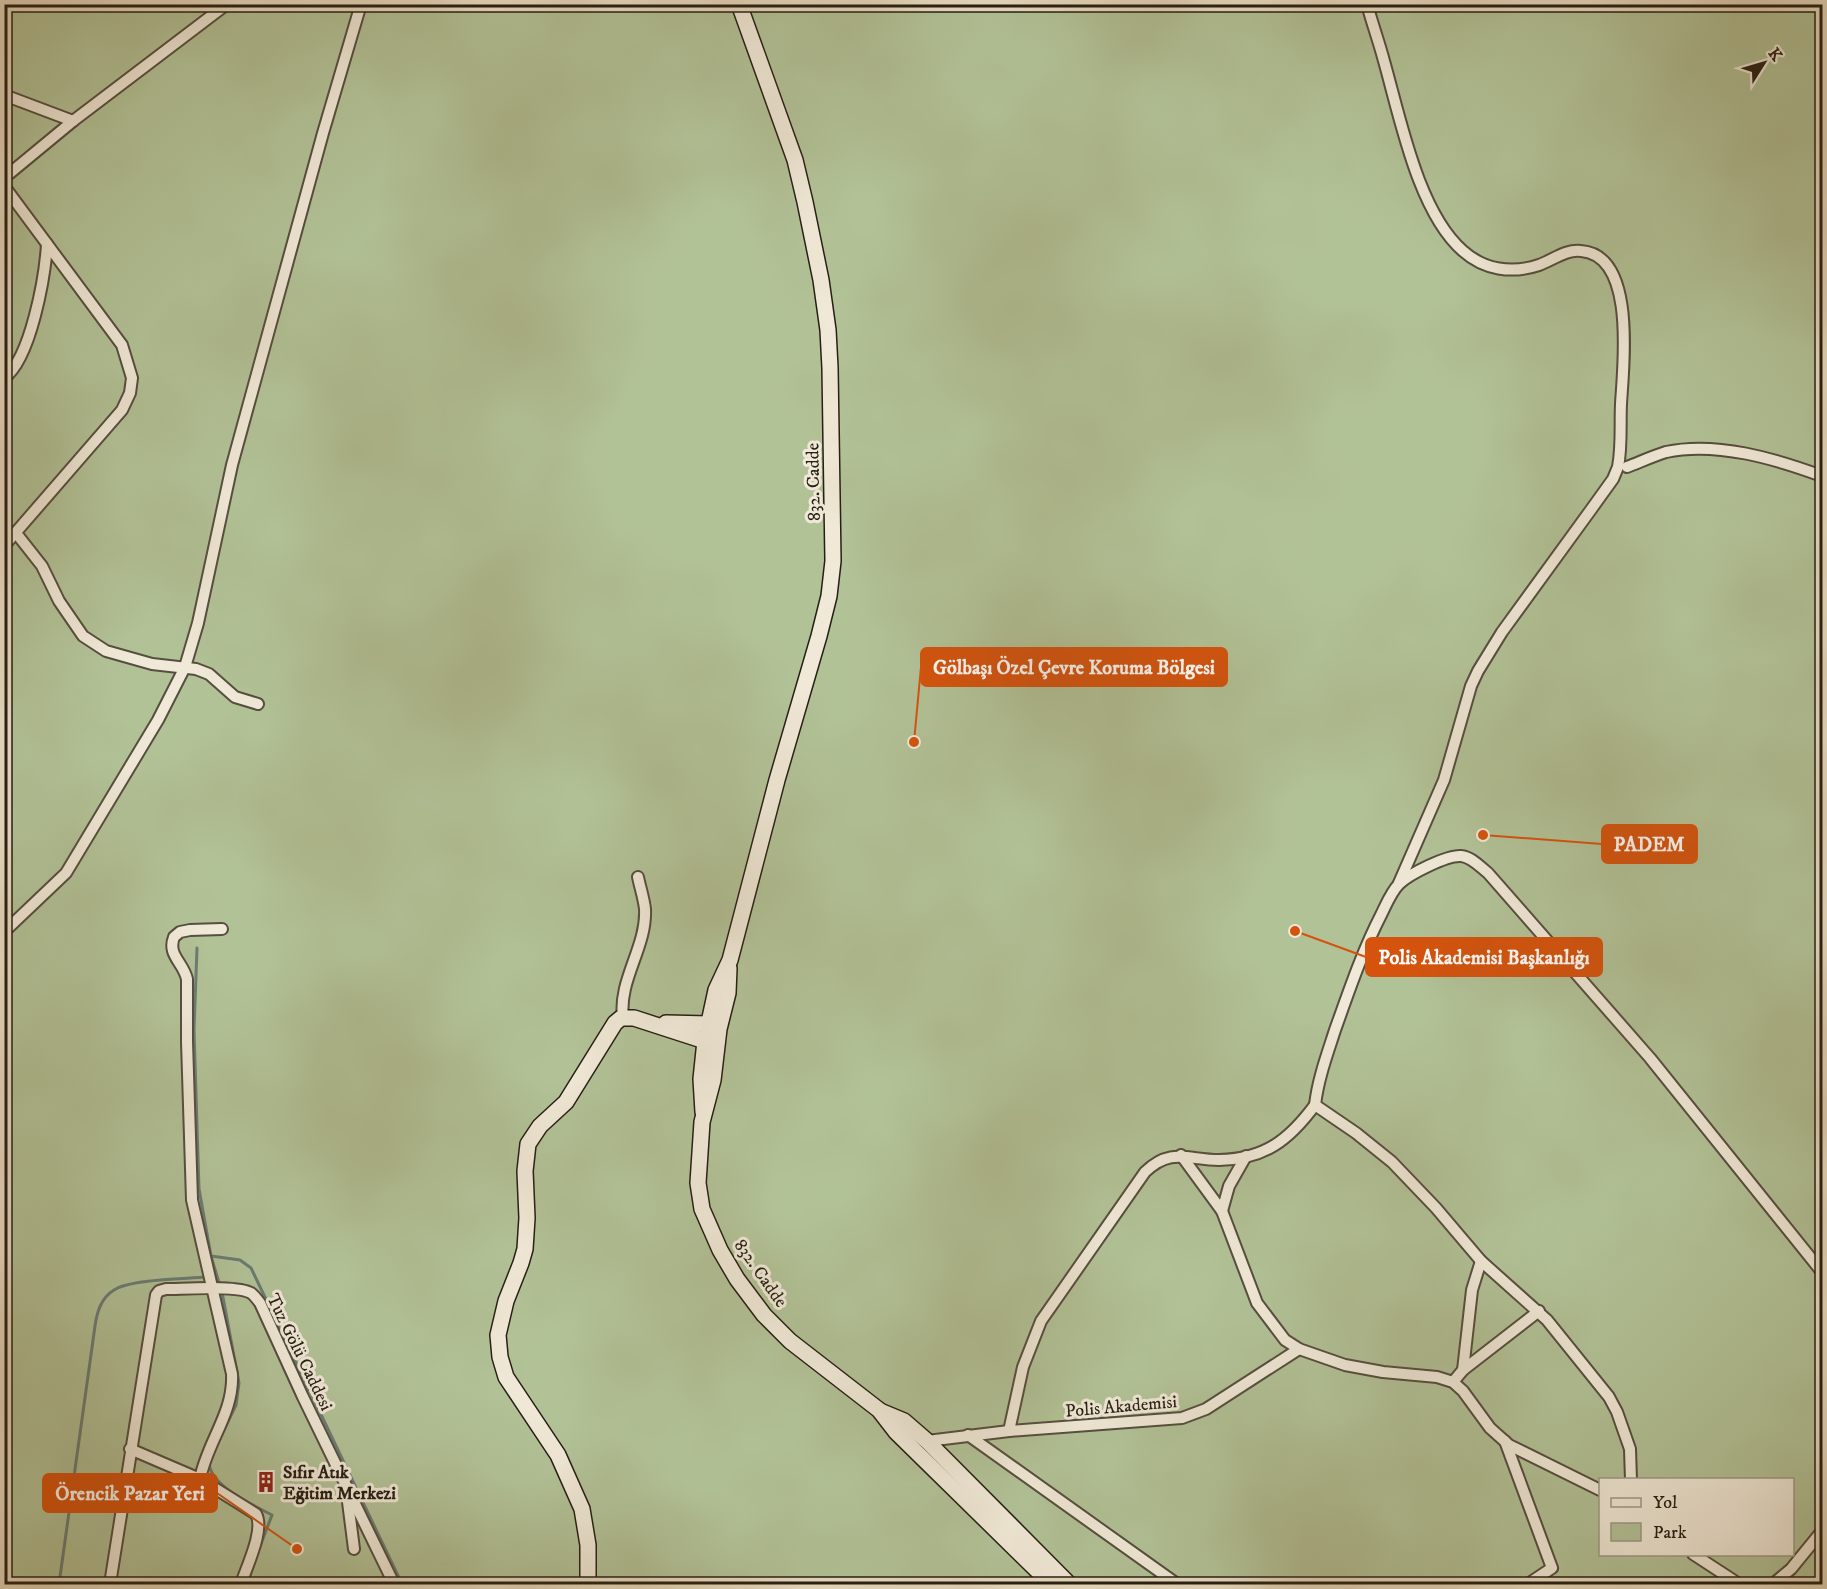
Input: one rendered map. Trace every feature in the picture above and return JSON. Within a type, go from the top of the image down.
[{"type":"street","points":[[4,178],[73,121],[227,4]]},
{"type":"street","points":[[4,932],[66,873],[158,720],[185,667],[198,623],[232,465],[322,133],[361,4]]},
{"type":"street","name":"832. Cadde","points":[[739,4],[795,160],[806,202],[824,303],[830,368],[833,561],[829,596],[730,960],[728,993],[713,1034],[701,1078],[703,1112],[698,1168],[699,1197],[707,1223],[737,1279],[777,1329],[879,1410],[896,1432],[1051,1584]]},
{"type":"street","points":[[1009,1431],[1025,1359],[1045,1315],[1139,1179],[1152,1165],[1160,1160],[1181,1155],[1217,1160],[1268,1150],[1279,1144],[1299,1126],[1316,1105],[1321,1072],[1343,1008],[1370,938],[1399,883],[1444,780],[1471,686],[1478,671],[1502,632],[1590,511],[1618,467],[1625,358],[1624,324],[1617,286],[1603,261],[1593,253],[1571,251],[1538,265],[1507,271],[1476,262],[1450,239],[1441,227],[1428,200],[1402,132],[1367,4]]},
{"type":"street","points":[[4,95],[73,121]]},
{"type":"street","points":[[4,186],[122,345],[132,378],[130,393],[122,410],[4,546]]},
{"type":"street","points":[[4,378],[16,365],[26,347],[45,274],[47,244]]},
{"type":"street","points":[[1627,467],[1669,452],[1697,449],[1757,456],[1822,476]]},
{"type":"street","points":[[16,533],[42,566],[59,601],[83,636],[106,651],[152,664],[185,667],[209,674],[235,697],[258,704]]},
{"type":"street","points":[[1399,883],[1431,865],[1461,856],[1470,858],[1488,873],[1656,1065],[1822,1272]]},
{"type":"street","points":[[623,1018],[621,1003],[642,939],[645,909],[638,877]]},
{"type":"street","points":[[200,1479],[204,1459],[229,1406],[232,1393],[230,1362],[215,1284],[194,1215],[191,1185],[187,979],[174,958],[172,947],[174,937],[183,931],[222,929]]},
{"type":"street","points":[[588,1584],[586,1530],[578,1498],[558,1455],[506,1377],[500,1357],[498,1335],[506,1301],[525,1249],[525,1170],[528,1144],[540,1126],[566,1102],[615,1023],[623,1018],[634,1018],[713,1034]]},
{"type":"street","points":[[1316,1105],[1392,1162],[1436,1208],[1481,1261],[1539,1311],[1613,1405],[1630,1449],[1631,1478]]},
{"type":"street","points":[[1181,1155],[1222,1211],[1257,1303],[1285,1340],[1299,1349],[1324,1359],[1363,1368],[1437,1377],[1453,1382],[1463,1391],[1490,1428],[1504,1441],[1599,1489]]},
{"type":"street","points":[[1222,1211],[1229,1186],[1246,1156]]},
{"type":"street","points":[[1463,1370],[1472,1290],[1481,1261]]},
{"type":"street","name":"Tuz Gölü Caddesi","points":[[110,1584],[156,1295],[159,1291],[166,1289],[215,1284],[252,1293],[260,1303],[394,1584]]},
{"type":"street","points":[[1453,1382],[1463,1370],[1539,1311]]},
{"type":"street","name":"Polis Akademisi","points":[[927,1441],[1009,1431],[1167,1420],[1189,1416],[1206,1409],[1299,1349]]},
{"type":"street","name":"832. Cadde","points":[[879,1410],[904,1421],[927,1441],[1069,1584]]},
{"type":"street","points":[[968,1435],[1177,1584]]},
{"type":"street","points":[[1504,1441],[1552,1568],[1528,1584]]},
{"type":"street","points":[[130,1449],[200,1479],[252,1510],[258,1518],[259,1530],[240,1584]]},
{"type":"street","points":[[345,1482],[354,1549]]},
{"type":"street","points":[[1773,1584],[1791,1569],[1822,1531]]},
{"type":"street","points":[[1697,1556],[1739,1584]]},
{"type":"green space","points":[[5,5],[1822,5],[1822,1584],[5,1584]]},
{"type":"waterway","points":[[197,948],[194,1030],[199,1189],[211,1256],[220,1286]]},
{"type":"waterway","points":[[211,1256],[240,1260],[251,1268],[402,1584]]},
{"type":"waterway","points":[[59,1584],[95,1326],[100,1306],[110,1293],[122,1286],[206,1277]]},
{"type":"waterway","points":[[221,1436],[236,1405],[239,1383],[222,1292]]},
{"type":"waterway","points":[[209,1464],[217,1480],[225,1488],[272,1515],[259,1549]]},
{"type":"waterway","points":[[247,1584],[253,1566]]},
{"type":"place","name":"Gölbaşı Özel Çevre Koruma Bölgesi","points":[[914,742]]},
{"type":"place","name":"PADEM","points":[[1483,835]]},
{"type":"place","name":"Polis Akademisi Başkanlığı","points":[[1295,931]]},
{"type":"place","name":"Sıfır Atık Eğitim Merkezi","points":[[266,1482]]},
{"type":"place","name":"Örencik Pazar Yeri","points":[[297,1549]]}]
